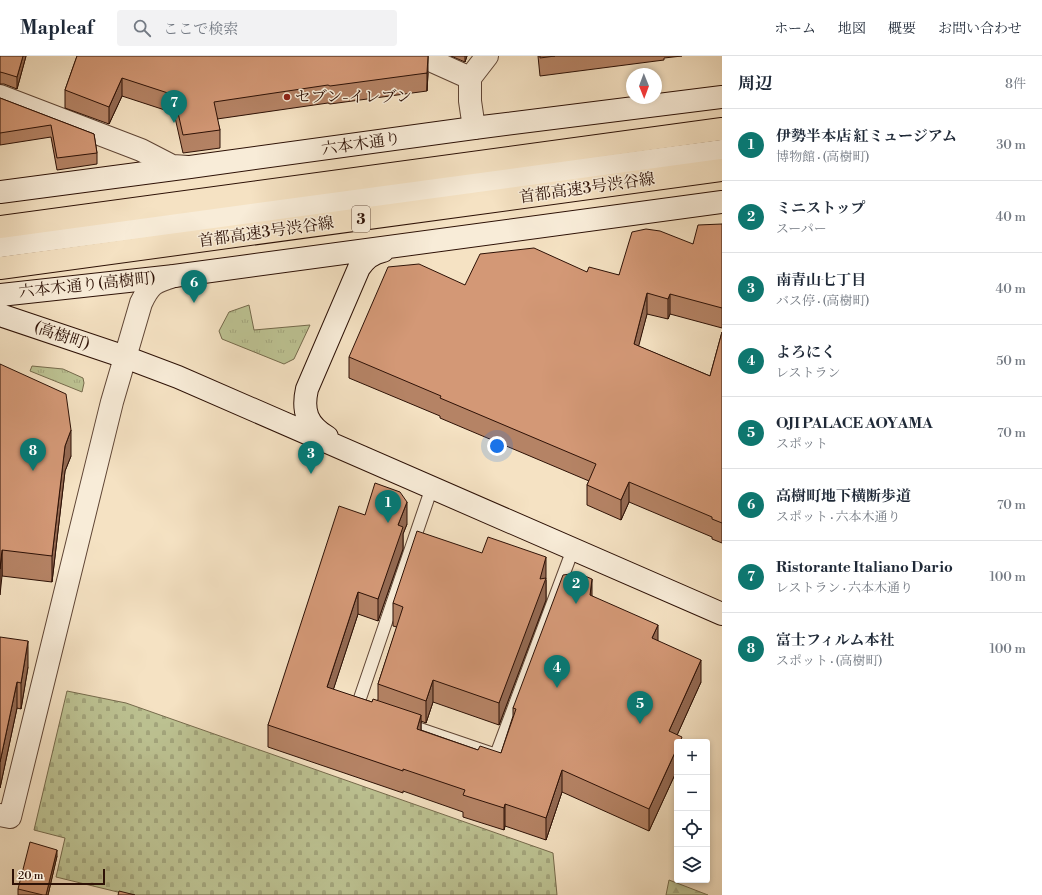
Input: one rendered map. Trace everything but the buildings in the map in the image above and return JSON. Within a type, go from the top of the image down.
[{"type":"highway","points":[[0,227],[722,129]]},
{"type":"highway","name":"首都高速3号渋谷線","points":[[0,268],[722,170]]},
{"type":"main road","points":[[421,56],[470,78]]},
{"type":"main road","points":[[474,128],[470,101],[470,78],[487,56]]},
{"type":"main road","points":[[0,96],[141,150],[172,166],[190,167]]},
{"type":"main road","name":"六本木通り","points":[[0,192],[474,128],[722,97]]},
{"type":"main road","points":[[0,246],[722,151]]},
{"type":"main road","points":[[0,814],[10,817],[112,402],[141,303],[148,290],[158,281],[174,276],[722,202]]},
{"type":"main road","points":[[421,243],[379,252],[363,261],[307,389],[305,398],[307,417],[317,431],[345,447],[432,488],[722,614]]},
{"type":"main road","name":"六本木通り(高樹町)","points":[[0,294],[174,276]]},
{"type":"main road","name":"(高樹町)","points":[[0,315],[125,357],[178,377],[432,488]]},
{"type":"lane","points":[[372,712],[357,707],[432,488]]},
{"type":"lane","points":[[394,720],[496,755],[572,549]]},
{"type":"green space","points":[[249,305],[254,330],[310,325],[294,359],[284,364],[222,339],[219,331],[229,312]]},
{"type":"green space","points":[[32,366],[63,369],[83,378],[84,383],[82,392],[30,371]]},
{"type":"green space","points":[[67,691],[126,703],[553,853],[557,895],[130,895],[56,877],[65,838],[34,830]]},
{"type":"green space","points":[[669,880],[708,895],[666,895]]},
{"type":"place","name":"セブン-イレブン","points":[[287,97]]},
{"type":"place","name":"Ristorante Italiano Dario","points":[[174,123]]},
{"type":"place","name":"高樹町地下横断歩道","points":[[194,303]]},
{"type":"place","name":"富士フィルム本社","points":[[33,471]]},
{"type":"place","name":"南青山七丁目","points":[[311,474]]},
{"type":"place","name":"伊勢半本店 紅ミュージアム","points":[[388,523]]},
{"type":"place","name":"ミニストップ","points":[[576,604]]},
{"type":"place","name":"よろにく","points":[[557,688]]},
{"type":"place","name":"OJI PALACE AOYAMA","points":[[640,724]]}]
